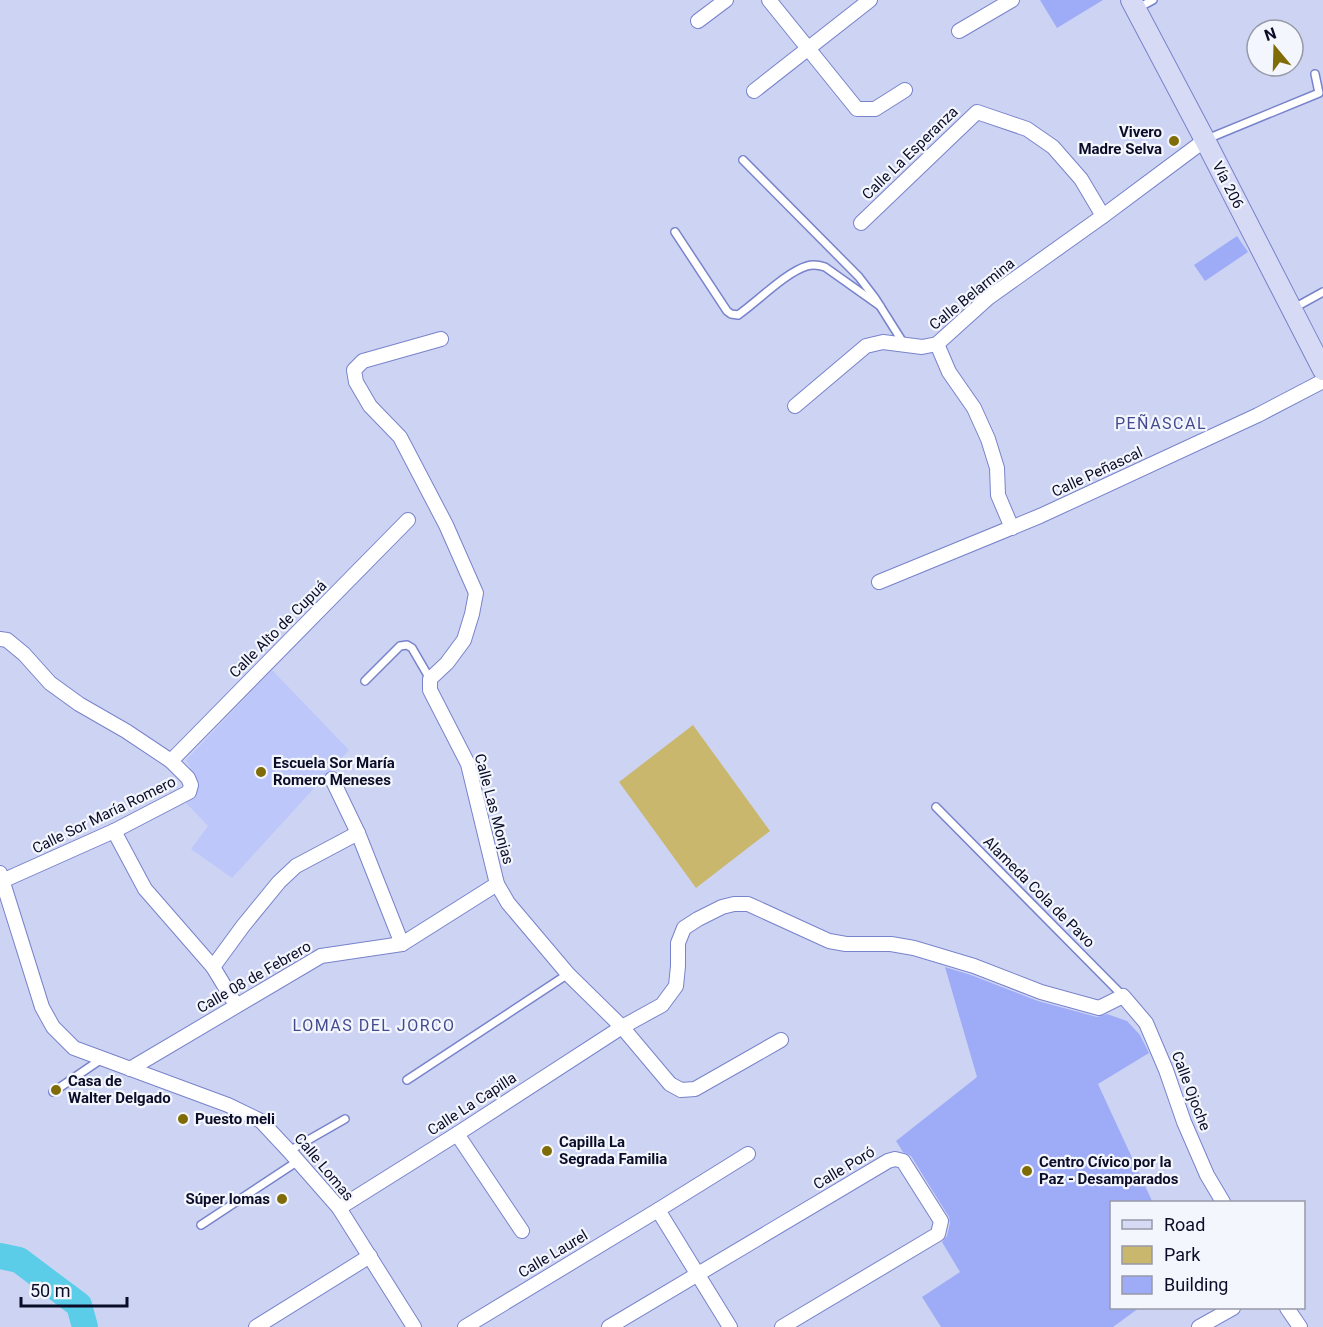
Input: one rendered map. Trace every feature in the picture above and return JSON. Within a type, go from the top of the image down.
[{"type":"main road","name":"Vía 206","points":[[1140,3],[1204,140],[1292,310],[1318,348],[1323,370]]},
{"type":"street","points":[[698,21],[726,0]]},
{"type":"street","points":[[769,0],[857,109],[875,109],[905,90]]},
{"type":"street","points":[[754,91],[870,0]]},
{"type":"street","points":[[959,31],[1012,0]]},
{"type":"street","name":"Calle La Esperanza","points":[[861,223],[977,112],[1027,129],[1053,147],[1081,179],[1103,216]]},
{"type":"street","points":[[1103,216],[1204,140]]},
{"type":"street","name":"Calle Belarmina","points":[[795,406],[866,346],[884,342],[922,347],[937,344],[988,298],[1103,216]]},
{"type":"street","points":[[430,679],[447,663],[464,640],[476,593],[446,525],[400,437],[370,406],[356,382],[354,370],[363,361],[441,339]]},
{"type":"street","points":[[937,344],[949,372],[974,408],[988,439],[997,468],[998,495],[1012,528]]},
{"type":"street","name":"Calle Peñascal","points":[[879,582],[1051,511],[1258,416],[1323,381]]},
{"type":"street","name":"Calle Alto de Cupuá","points":[[171,761],[408,520]]},
{"type":"street","name":"Calle Sor María Romero","points":[[0,639],[7,640],[24,654],[50,683],[79,704],[126,731],[171,761],[188,778],[191,785],[189,792],[114,831],[1,878]]},
{"type":"street","name":"Calle Las Monjas","points":[[430,679],[430,690],[468,764],[497,884],[508,903],[568,974],[622,1027],[670,1084],[681,1090],[694,1089],[781,1040]]},
{"type":"street","points":[[332,779],[358,833],[402,944]]},
{"type":"street","points":[[114,831],[145,889],[213,967],[236,1005]]},
{"type":"street","points":[[213,967],[279,882],[296,866],[358,833]]},
{"type":"street","name":"Calle Lomas","points":[[1,878],[42,1007],[53,1027],[74,1048],[228,1105],[261,1121],[339,1208],[414,1327]]},
{"type":"street","name":"Calle 08 de Febrero","points":[[130,1069],[321,956],[402,944],[497,884]]},
{"type":"street","name":"Calle La Capilla","points":[[339,1208],[622,1027],[662,1005],[676,986],[678,943],[684,928],[722,907],[748,904],[829,941],[846,945],[891,944],[914,948],[974,966],[1041,992],[1099,1008],[1123,996]]},
{"type":"street","name":"Calle Ojoche","points":[[1123,996],[1146,1023],[1166,1070],[1184,1122],[1207,1175],[1222,1201]]},
{"type":"street","points":[[457,1134],[522,1231]]},
{"type":"street","name":"Calle Laurel","points":[[465,1327],[748,1154]]},
{"type":"street","name":"Calle Poró","points":[[698,1274],[888,1161],[903,1161],[941,1221],[938,1234],[782,1327]]},
{"type":"street","points":[[658,1210],[730,1327]]},
{"type":"street","points":[[256,1327],[370,1256]]},
{"type":"street","points":[[609,1327],[698,1274]]},
{"type":"street","points":[[1199,1327],[1231,1309]]},
{"type":"street","points":[[1288,1309],[1300,1327]]},
{"type":"lane","points":[[1204,140],[1319,93],[1315,74]]},
{"type":"lane","points":[[743,160],[860,277],[904,344]]},
{"type":"lane","points":[[675,232],[731,314],[738,315],[794,272],[808,266],[818,265],[825,267],[880,306]]},
{"type":"lane","points":[[1292,310],[1323,292]]},
{"type":"lane","points":[[364,681],[400,646],[407,645],[412,648],[430,679]]},
{"type":"lane","name":"Alameda Cola de Pavo","points":[[936,807],[1123,996]]},
{"type":"lane","points":[[407,1080],[568,974]]},
{"type":"lane","points":[[53,1092],[103,1058]]},
{"type":"lane","points":[[201,1225],[345,1119]]},
{"type":"shaded area","name":"Escuela Sor María Romero Meneses","points":[[272,670],[349,750],[232,878],[191,849],[208,826],[185,802],[200,784],[186,760]]},
{"type":"green space","points":[[693,725],[770,831],[696,888],[619,782]]},
{"type":"building","points":[[1040,0],[1103,0],[1057,28]]},
{"type":"building","points":[[1237,236],[1248,252],[1205,281],[1194,265]]},
{"type":"building","name":"Centro Cívico por la Paz - Desamparados","points":[[945,967],[1038,1001],[1097,1017],[1107,1014],[1127,1021],[1140,1035],[1149,1053],[1098,1084],[1152,1201],[1110,1201],[1110,1309],[1138,1309],[1113,1327],[941,1327],[922,1297],[960,1272],[942,1242],[947,1236],[949,1217],[911,1156],[903,1152],[896,1141],[977,1077]]},
{"type":"waterway","points":[[0,1256],[19,1260],[79,1305],[85,1327]]},
{"type":"place","name":"Vivero Madre Selva","points":[[1174,141]]},
{"type":"place","name":"Escuela Sor María Romero Meneses","points":[[261,772]]},
{"type":"place","name":"Casa de Walter Delgado","points":[[56,1090]]},
{"type":"place","name":"Puesto meli","points":[[183,1119]]},
{"type":"place","name":"Capilla La Segrada Familia","points":[[547,1151]]},
{"type":"place","name":"Centro Cívico por la Paz - Desamparados","points":[[1027,1171]]},
{"type":"place","name":"Súper lomas","points":[[282,1199]]},
{"type":"district","name":"PEÑASCAL","points":[[1161,423]]},
{"type":"district","name":"LOMAS DEL JORCO","points":[[374,1025]]}]
